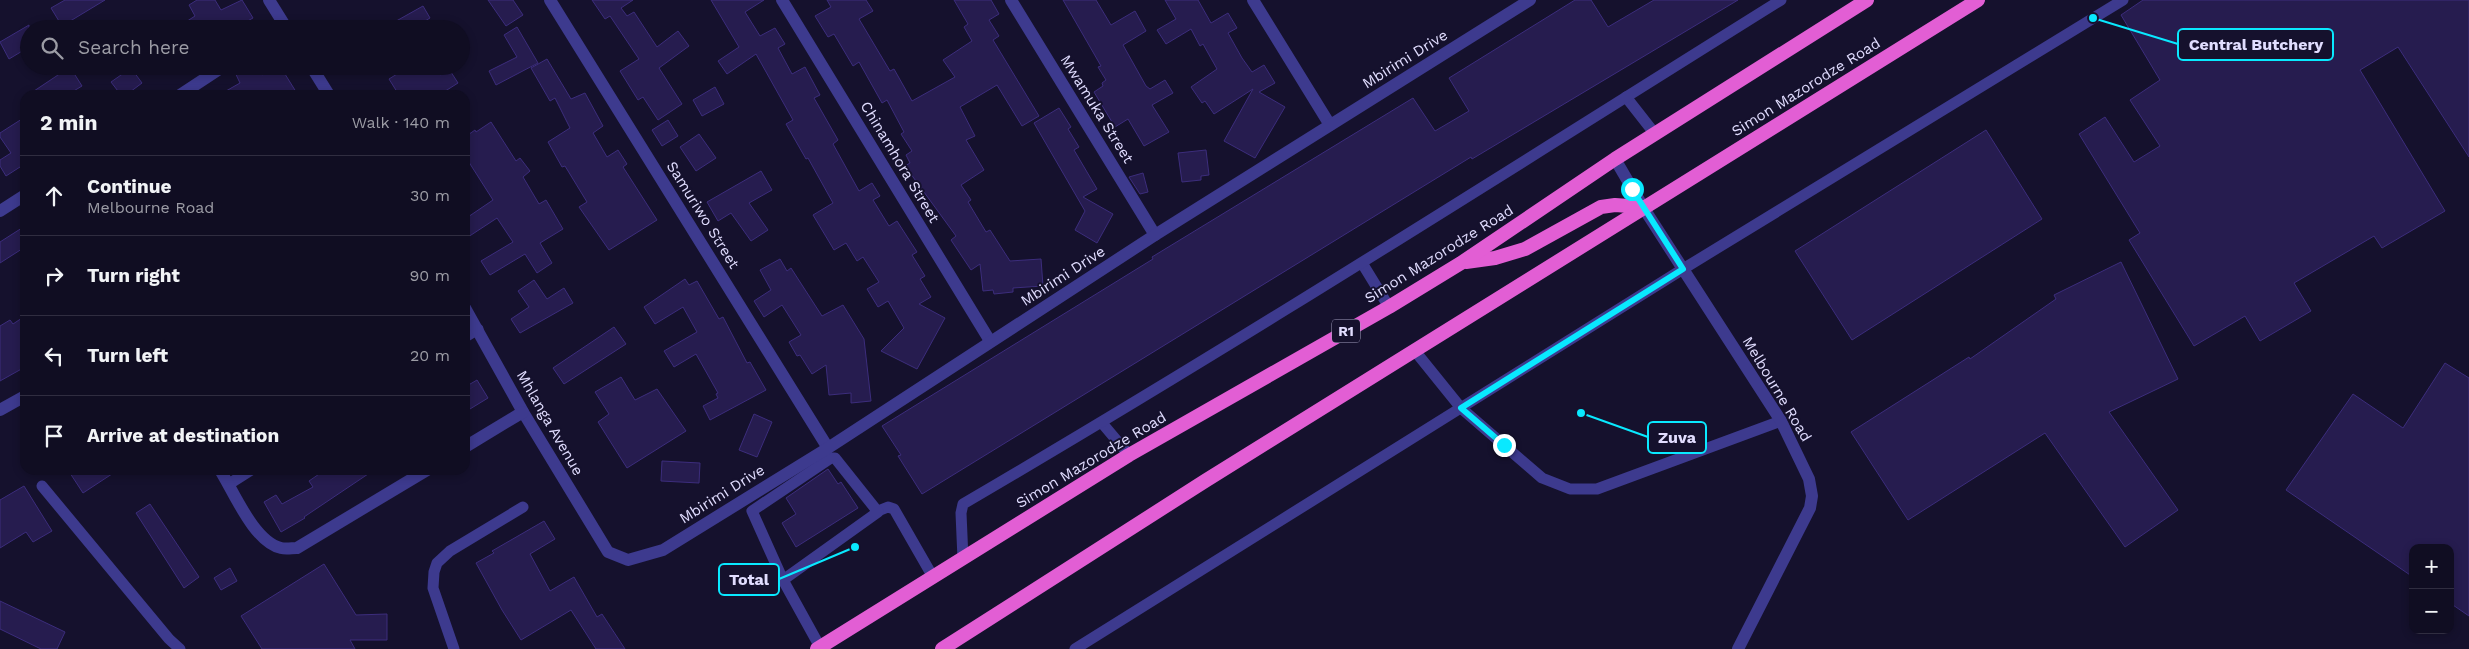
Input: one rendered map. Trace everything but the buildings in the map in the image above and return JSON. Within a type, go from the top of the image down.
[{"type":"highway","name":"Simon Mazorodze Road","points":[[818,648],[1129,455],[1461,263],[1615,159],[1867,0]]},
{"type":"highway","name":"Simon Mazorodze Road","points":[[942,649],[961,644],[1205,481],[1642,207],[1978,0]]},
{"type":"highway","points":[[1461,263],[1495,258],[1525,249],[1601,207],[1615,205],[1642,207]]},
{"type":"street","points":[[270,0],[281,20]]},
{"type":"street","name":"Samuriwo Street","points":[[550,0],[828,448]]},
{"type":"street","name":"Chinamhora Street","points":[[782,0],[990,341]]},
{"type":"street","name":"Mwamuka Street","points":[[1011,0],[1156,235]]},
{"type":"street","points":[[1253,0],[1330,125]]},
{"type":"street","name":"Mbirimi Drive","points":[[608,552],[628,560],[663,550],[828,448],[990,341],[1156,235],[1530,0]]},
{"type":"street","points":[[188,90],[210,75]]},
{"type":"street","points":[[317,75],[326,90]]},
{"type":"street","name":"Melbourne Road","points":[[1615,159],[1642,207],[1780,421],[1808,479],[1812,496],[1810,508],[1738,649]]},
{"type":"street","points":[[0,211],[20,198]]},
{"type":"street","name":"Mhlanga Avenue","points":[[470,316],[523,412],[608,552]]},
{"type":"street","points":[[0,410],[20,399]]},
{"type":"street","points":[[470,444],[523,412]]},
{"type":"street","points":[[223,475],[256,531],[270,543],[282,548],[297,548],[419,475]]},
{"type":"lane","points":[[963,558],[961,513],[963,504],[1102,423],[1362,263],[1781,0]]},
{"type":"lane","points":[[1075,649],[1683,269],[2123,0]]},
{"type":"lane","points":[[1626,97],[1655,134]]},
{"type":"lane","points":[[1362,263],[1389,306]]},
{"type":"lane","points":[[470,334],[478,329]]},
{"type":"lane","points":[[1414,351],[1461,408],[1542,478],[1570,489],[1597,490],[1780,421]]},
{"type":"lane","points":[[1102,423],[1129,455]]},
{"type":"lane","points":[[818,648],[752,514],[754,508],[832,458],[836,459],[878,511]]},
{"type":"lane","points":[[229,484],[244,475]]},
{"type":"lane","points":[[42,486],[169,639],[180,649]]},
{"type":"lane","points":[[454,649],[433,588],[434,572],[437,563],[450,551],[523,507]]},
{"type":"lane","points":[[783,580],[877,514],[878,511],[888,507],[894,509],[933,577]]},
{"type":"place","name":"Central Butchery","points":[[2093,18]]},
{"type":"place","name":"Zuva","points":[[1581,413]]},
{"type":"place","name":"Total","points":[[855,547]]},
{"type":"route","points":[[1504,445],[1461,408],[1683,269],[1632,189]]}]
